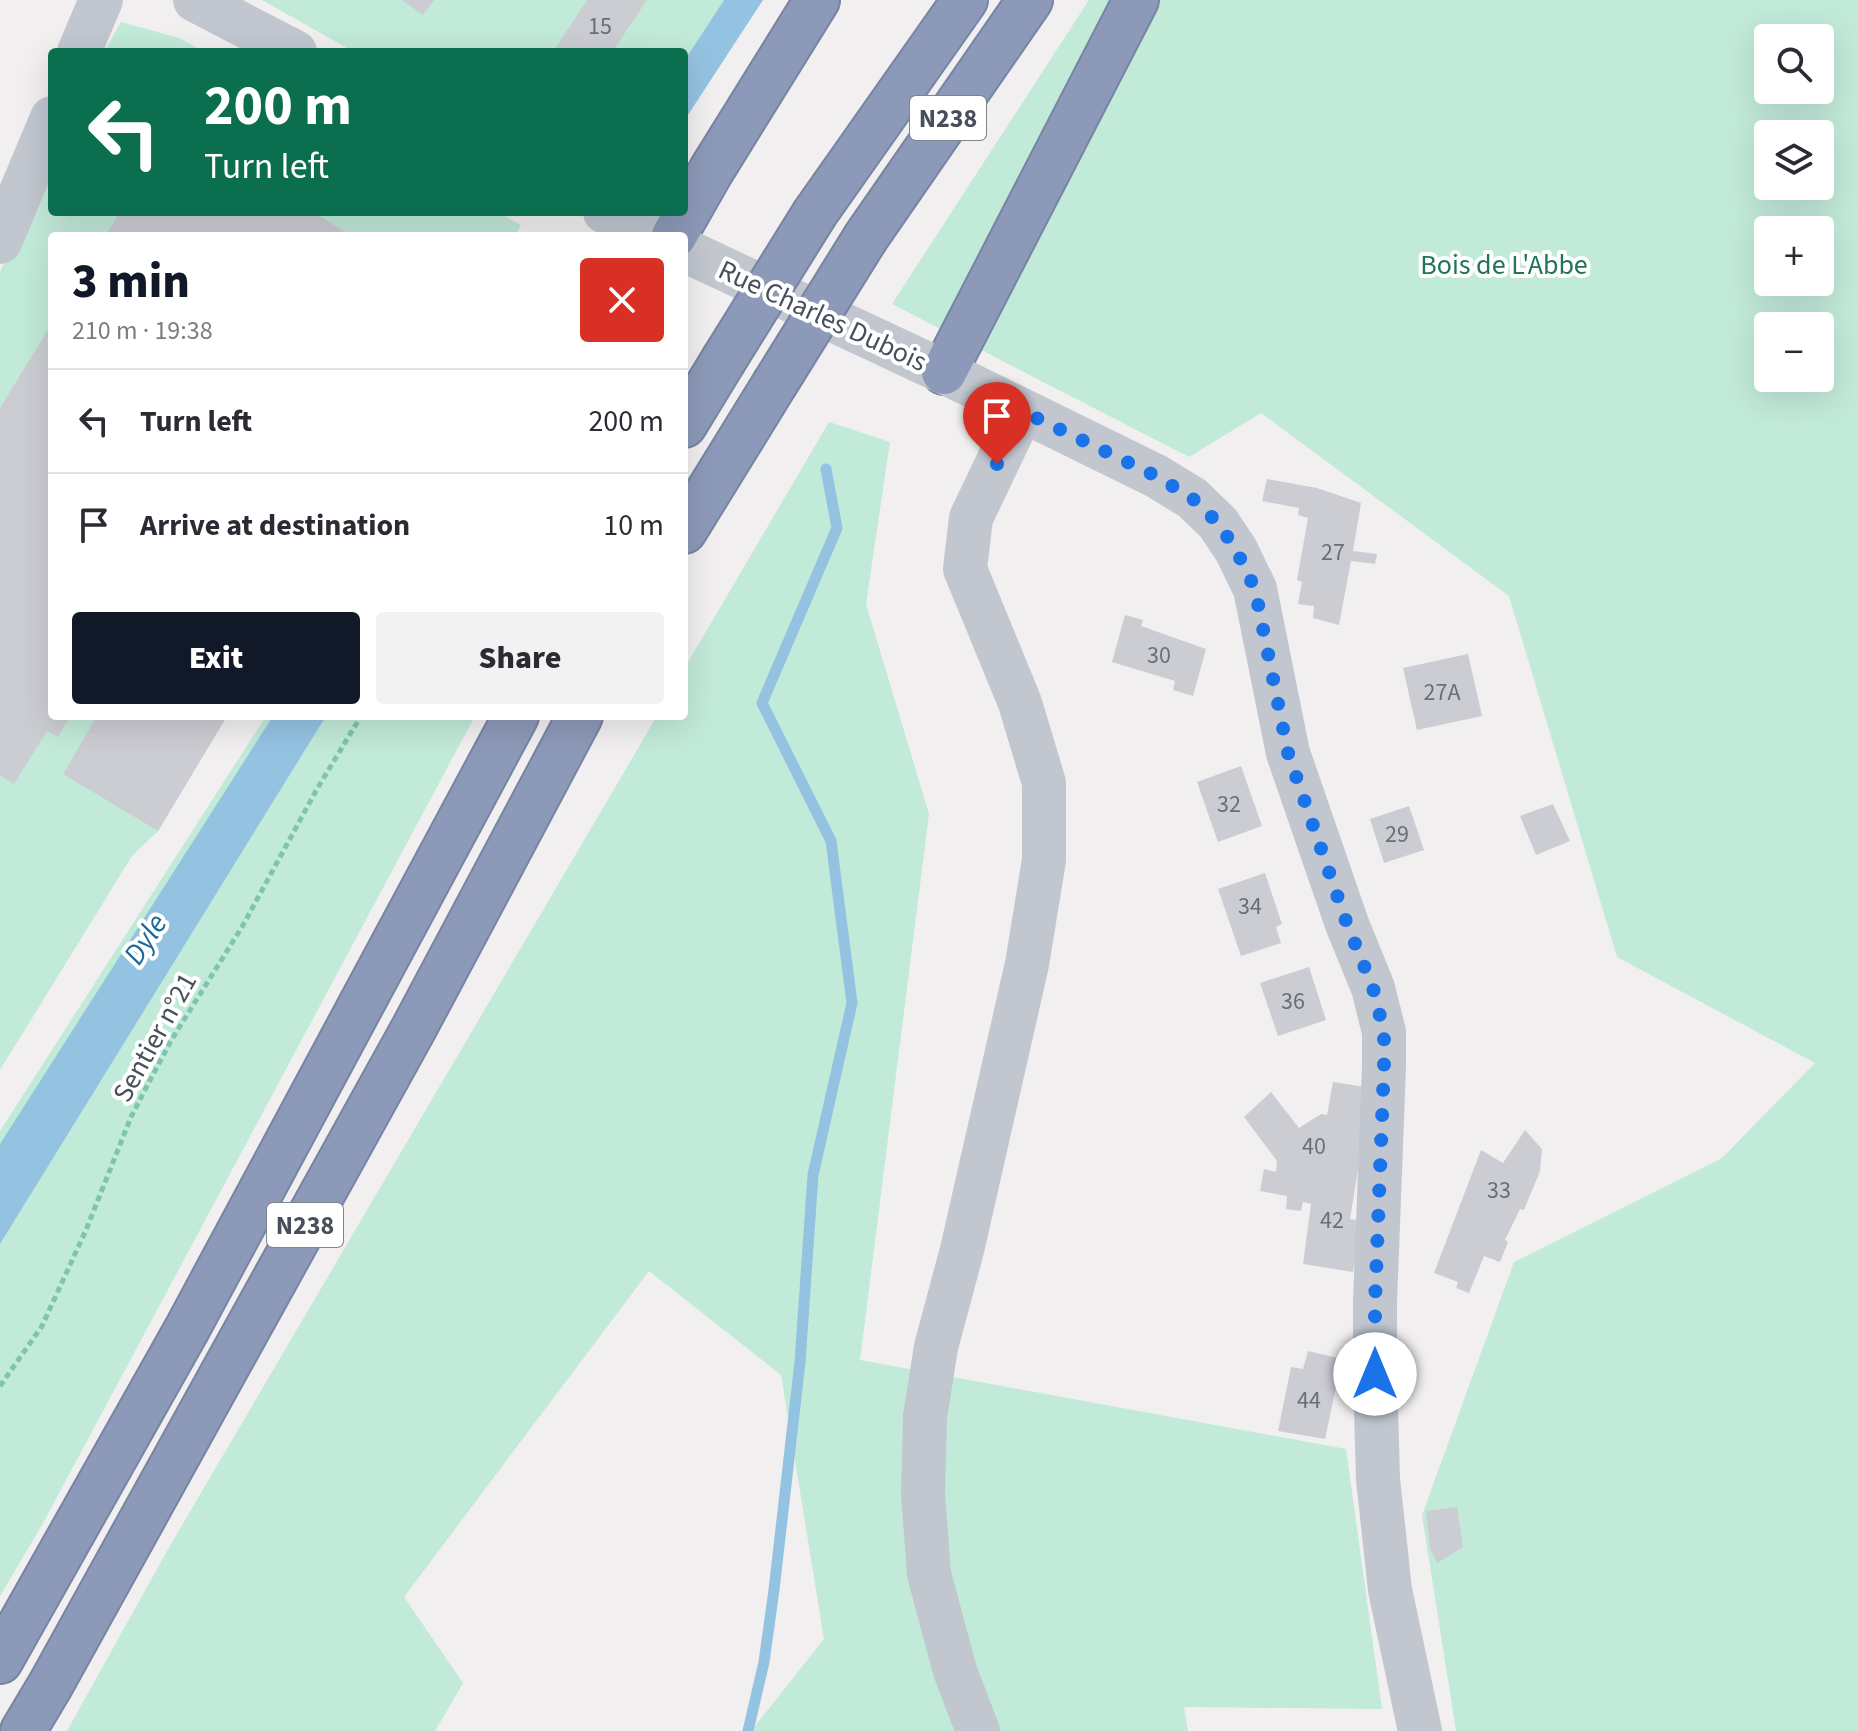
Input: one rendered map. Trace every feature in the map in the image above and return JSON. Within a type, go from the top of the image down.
[{"type":"highway","points":[[688,204],[817,0]]},
{"type":"highway","name":"N238","points":[[688,418],[815,213],[965,0]]},
{"type":"highway","name":"N238","points":[[688,525],[866,237],[1030,0]]},
{"type":"highway","points":[[944,372],[1136,0]]},
{"type":"highway","name":"N238","points":[[0,1661],[187,1329],[514,720]]},
{"type":"highway","name":"N238","points":[[23,1731],[414,1028],[578,720]]},
{"type":"street","points":[[81,48],[101,0]]},
{"type":"street","points":[[195,0],[287,48]]},
{"type":"street","points":[[0,242],[48,128]]},
{"type":"street","name":"Rue Charles Dubois","points":[[614,216],[649,232]]},
{"type":"street","name":"Rue Charles Dubois","points":[[688,250],[1156,476],[1192,498],[1218,523],[1236,550],[1255,589],[1288,753],[1347,924],[1373,988],[1384,1032],[1375,1317],[1378,1479],[1390,1590],[1420,1731]]},
{"type":"street","points":[[978,1731],[955,1671],[929,1574],[923,1494],[925,1417],[936,1347],[962,1250],[1027,964],[1044,860],[1044,783],[1020,703],[965,569],[971,518],[1022,411]]},
{"type":"path","name":"Sentier n°21","points":[[0,1386],[42,1326],[86,1230],[131,1117],[172,1039],[242,927],[359,720]]},
{"type":"green space","points":[[262,0],[724,0],[688,55],[688,48],[347,48]]},
{"type":"green space","name":"Bois de L'Abbe","points":[[1089,0],[1858,0],[1858,1731],[1456,1731],[1422,1515],[1514,1262],[1722,1158],[1815,1063],[1617,957],[1509,596],[1261,413],[1189,457],[892,304]]},
{"type":"green space","points":[[121,22],[179,38],[197,48],[106,48]]},
{"type":"green space","points":[[48,167],[48,216],[504,216],[521,225],[517,232],[48,232],[48,720],[225,720],[158,831],[132,856],[0,1070],[0,272]]},
{"type":"green space","points":[[829,422],[890,442],[866,604],[929,814],[860,1360],[1346,1449],[1382,1709],[1184,1707],[1188,1731],[751,1731],[824,1639],[781,1375],[649,1271],[404,1597],[463,1683],[435,1731],[67,1731],[171,1544],[655,720],[688,720],[688,662]]},
{"type":"green space","points":[[263,720],[473,720],[42,1525],[0,1596],[0,1131]]},
{"type":"water","points":[[724,0],[763,0],[688,115],[688,55]]},
{"type":"water","name":"Dyle","points":[[270,720],[324,720],[0,1244],[0,1144]]},
{"type":"building","points":[[402,0],[434,0],[423,15]]},
{"type":"building","points":[[587,0],[647,0],[615,48],[556,48]]},
{"type":"building","points":[[118,216],[320,216],[346,232],[108,232]]},
{"type":"building","points":[[48,330],[48,720],[68,720],[58,737],[47,731],[14,784],[0,775],[0,408]]},
{"type":"building","points":[[1267,479],[1317,488],[1361,503],[1353,551],[1377,554],[1375,564],[1351,561],[1339,625],[1313,618],[1314,606],[1298,604],[1302,582],[1297,580],[1308,518],[1298,515],[1299,508],[1262,501]]},
{"type":"building","points":[[1125,615],[1143,620],[1141,626],[1206,649],[1193,696],[1173,690],[1175,681],[1112,662]]},
{"type":"building","points":[[1468,654],[1482,716],[1417,730],[1403,668]]},
{"type":"building","points":[[95,720],[225,720],[158,831],[63,774]]},
{"type":"building","points":[[1241,766],[1262,826],[1218,842],[1197,782]]},
{"type":"building","points":[[1553,804],[1570,841],[1536,855],[1520,816]]},
{"type":"building","points":[[1409,806],[1424,850],[1384,863],[1370,819]]},
{"type":"building","points":[[1265,873],[1282,924],[1276,927],[1281,943],[1241,956],[1218,889]]},
{"type":"building","points":[[1309,967],[1326,1020],[1278,1036],[1260,983]]},
{"type":"building","points":[[1333,1082],[1371,1088],[1350,1219],[1361,1221],[1353,1272],[1303,1264],[1311,1204],[1303,1202],[1301,1211],[1286,1209],[1287,1196],[1260,1191],[1264,1169],[1276,1172],[1277,1161],[1244,1117],[1271,1092],[1299,1128],[1321,1114],[1327,1115]]},
{"type":"building","points":[[1525,1130],[1542,1149],[1540,1171],[1524,1210],[1520,1209],[1505,1240],[1508,1242],[1500,1262],[1484,1256],[1469,1293],[1456,1288],[1458,1282],[1434,1273],[1481,1150],[1503,1163]]},
{"type":"building","points":[[1308,1351],[1342,1359],[1325,1439],[1278,1431],[1291,1367],[1303,1369]]},
{"type":"building","points":[[1457,1507],[1463,1547],[1437,1563],[1430,1549],[1426,1511]]},
{"type":"waterway","points":[[748,1731],[764,1662],[774,1590],[800,1362],[813,1175],[852,1003],[831,841],[762,703],[837,528],[826,469]]},
{"type":"route","points":[[997,464],[1022,411],[1156,476],[1192,498],[1218,523],[1236,550],[1255,589],[1288,753],[1347,924],[1373,988],[1384,1032],[1375,1374]]}]
